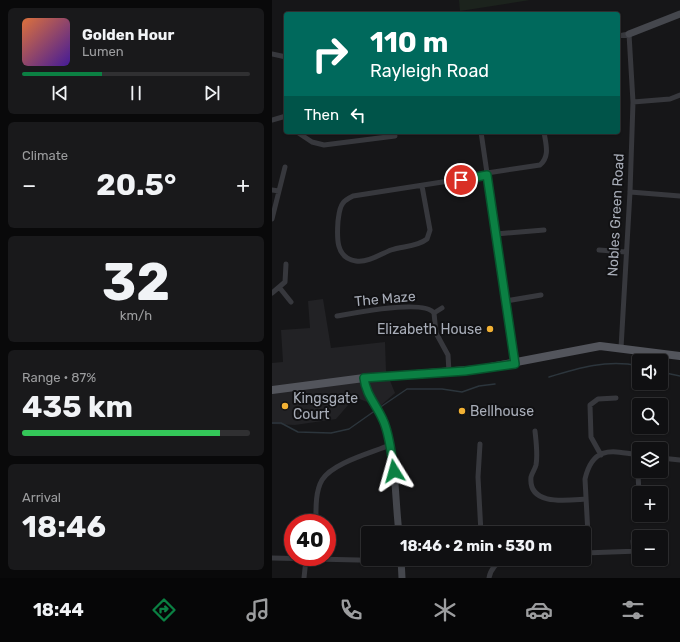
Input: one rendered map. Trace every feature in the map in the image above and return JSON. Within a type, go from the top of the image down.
[{"type":"main road","points":[[272,390],[364,378],[449,372],[515,364],[590,347],[621,348],[680,356]]},
{"type":"street","points":[[620,36],[629,34],[680,14]]},
{"type":"street","name":"Nobles Green Road","points":[[621,348],[630,192],[633,102],[629,34]]},
{"type":"street","points":[[272,54],[284,57]]},
{"type":"street","points":[[633,102],[670,99],[680,95]]},
{"type":"street","points":[[272,120],[284,117]]},
{"type":"street","points":[[300,134],[312,142],[324,146],[395,136]]},
{"type":"street","points":[[481,134],[515,364]]},
{"type":"street","points":[[422,186],[430,230],[427,240],[360,261],[350,259],[342,253],[339,248],[337,237],[340,209],[344,201],[353,196],[422,186],[540,165],[545,160],[547,153],[544,134]]},
{"type":"street","points":[[272,218],[285,167]]},
{"type":"street","points":[[272,190],[279,191]]},
{"type":"street","points":[[630,192],[680,196]]},
{"type":"street","points":[[496,234],[544,230]]},
{"type":"street","points":[[599,250],[626,252]]},
{"type":"street","points":[[273,292],[286,280],[286,264]]},
{"type":"street","points":[[279,287],[291,302]]},
{"type":"street","points":[[506,301],[541,296]]},
{"type":"street","name":"The Maze","points":[[337,316],[380,309],[415,307],[429,309],[434,313],[436,333],[448,355],[449,372]]},
{"type":"street","name":"The Maze","points":[[434,313],[442,308]]},
{"type":"street","points":[[364,378],[366,390],[380,415],[390,445],[394,471],[398,526]]},
{"type":"street","points":[[600,455],[592,437],[590,405],[598,399],[616,398]]},
{"type":"street","points":[[535,431],[536,465],[531,477],[533,489],[540,496],[552,501],[586,499]]},
{"type":"street","points":[[480,444],[478,477],[481,526]]},
{"type":"street","points":[[316,514],[317,499],[321,481],[331,469],[390,445]]},
{"type":"street","points":[[586,526],[585,480],[588,470],[600,455],[609,451],[621,451],[632,454]]},
{"type":"street","points":[[668,459],[680,460]]},
{"type":"street","points":[[591,553],[632,551]]},
{"type":"street","points":[[272,558],[284,558]]},
{"type":"street","points":[[336,558],[361,559]]},
{"type":"street","points":[[304,578],[305,566]]},
{"type":"street","points":[[401,566],[402,578]]},
{"type":"street","points":[[489,578],[489,574],[495,566]]},
{"type":"shaded area","points":[[459,0],[530,0],[460,11]]},
{"type":"shaded area","points":[[323,299],[331,348],[385,342],[386,371],[395,393],[379,407],[355,397],[336,419],[295,425],[272,424],[272,363],[283,362],[281,330],[310,328],[308,301]]},
{"type":"waterway","points":[[549,377],[571,370],[605,364],[632,365]]},
{"type":"waterway","points":[[668,373],[680,376]]},
{"type":"waterway","points":[[379,408],[407,389],[442,389],[462,392],[479,386],[495,384]]},
{"type":"waterway","points":[[272,423],[281,423],[298,432],[331,433],[349,429],[376,410]]},
{"type":"place","name":"Elizabeth House","points":[[490,329]]},
{"type":"place","name":"Kingsgate Court","points":[[285,406]]},
{"type":"place","name":"Bellhouse","points":[[462,411]]},
{"type":"route","points":[[394,471],[390,445],[383,420],[367,394],[364,378],[465,371],[515,364],[487,175],[461,180]]}]
